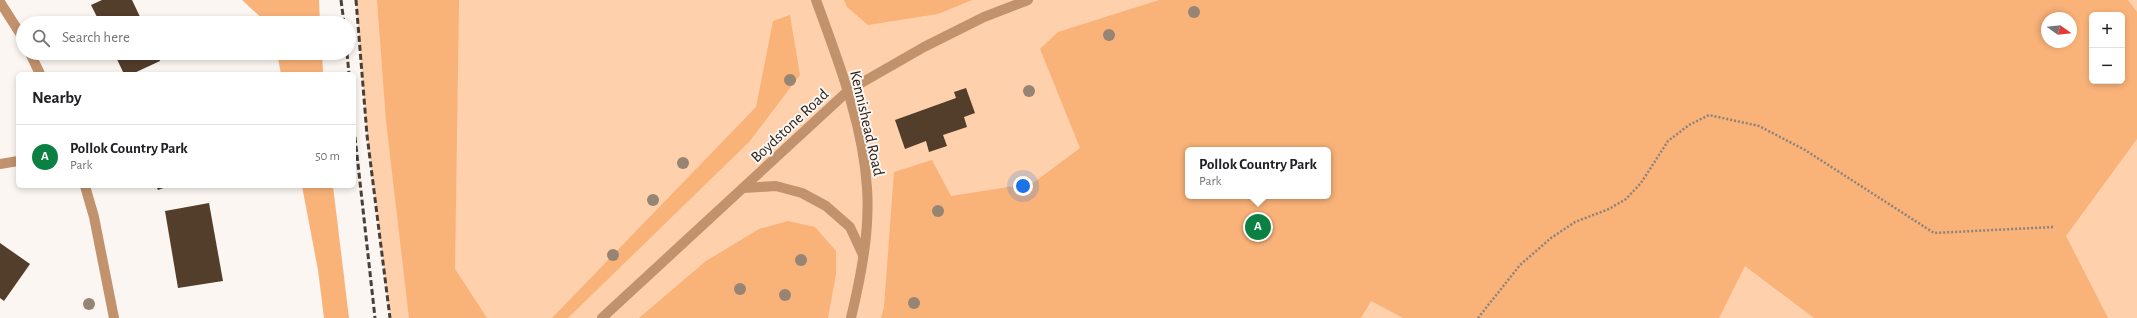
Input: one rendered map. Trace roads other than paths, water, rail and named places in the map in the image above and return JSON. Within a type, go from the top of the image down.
[{"type":"street","name":"Kennishead Road","points":[[816,0],[848,90],[864,160],[867,188],[867,216],[860,282],[851,318]]},
{"type":"street","name":"Boydstone Road","points":[[602,318],[848,90],[924,47],[984,17],[1028,0]]},
{"type":"street","points":[[0,2],[16,27]]},
{"type":"street","points":[[33,60],[39,72]]},
{"type":"street","points":[[0,164],[16,161]]},
{"type":"street","points":[[744,188],[776,186],[802,193],[826,206],[850,228],[863,255]]},
{"type":"street","points":[[86,188],[94,217],[114,318]]},
{"type":"railway","points":[[341,0],[343,16]]},
{"type":"railway","points":[[356,0],[367,135],[390,318]]},
{"type":"railway","points":[[348,60],[349,72]]},
{"type":"railway","points":[[356,146],[375,318]]},
{"type":"place","name":"Pollok Country Park","points":[[1258,227]]}]
